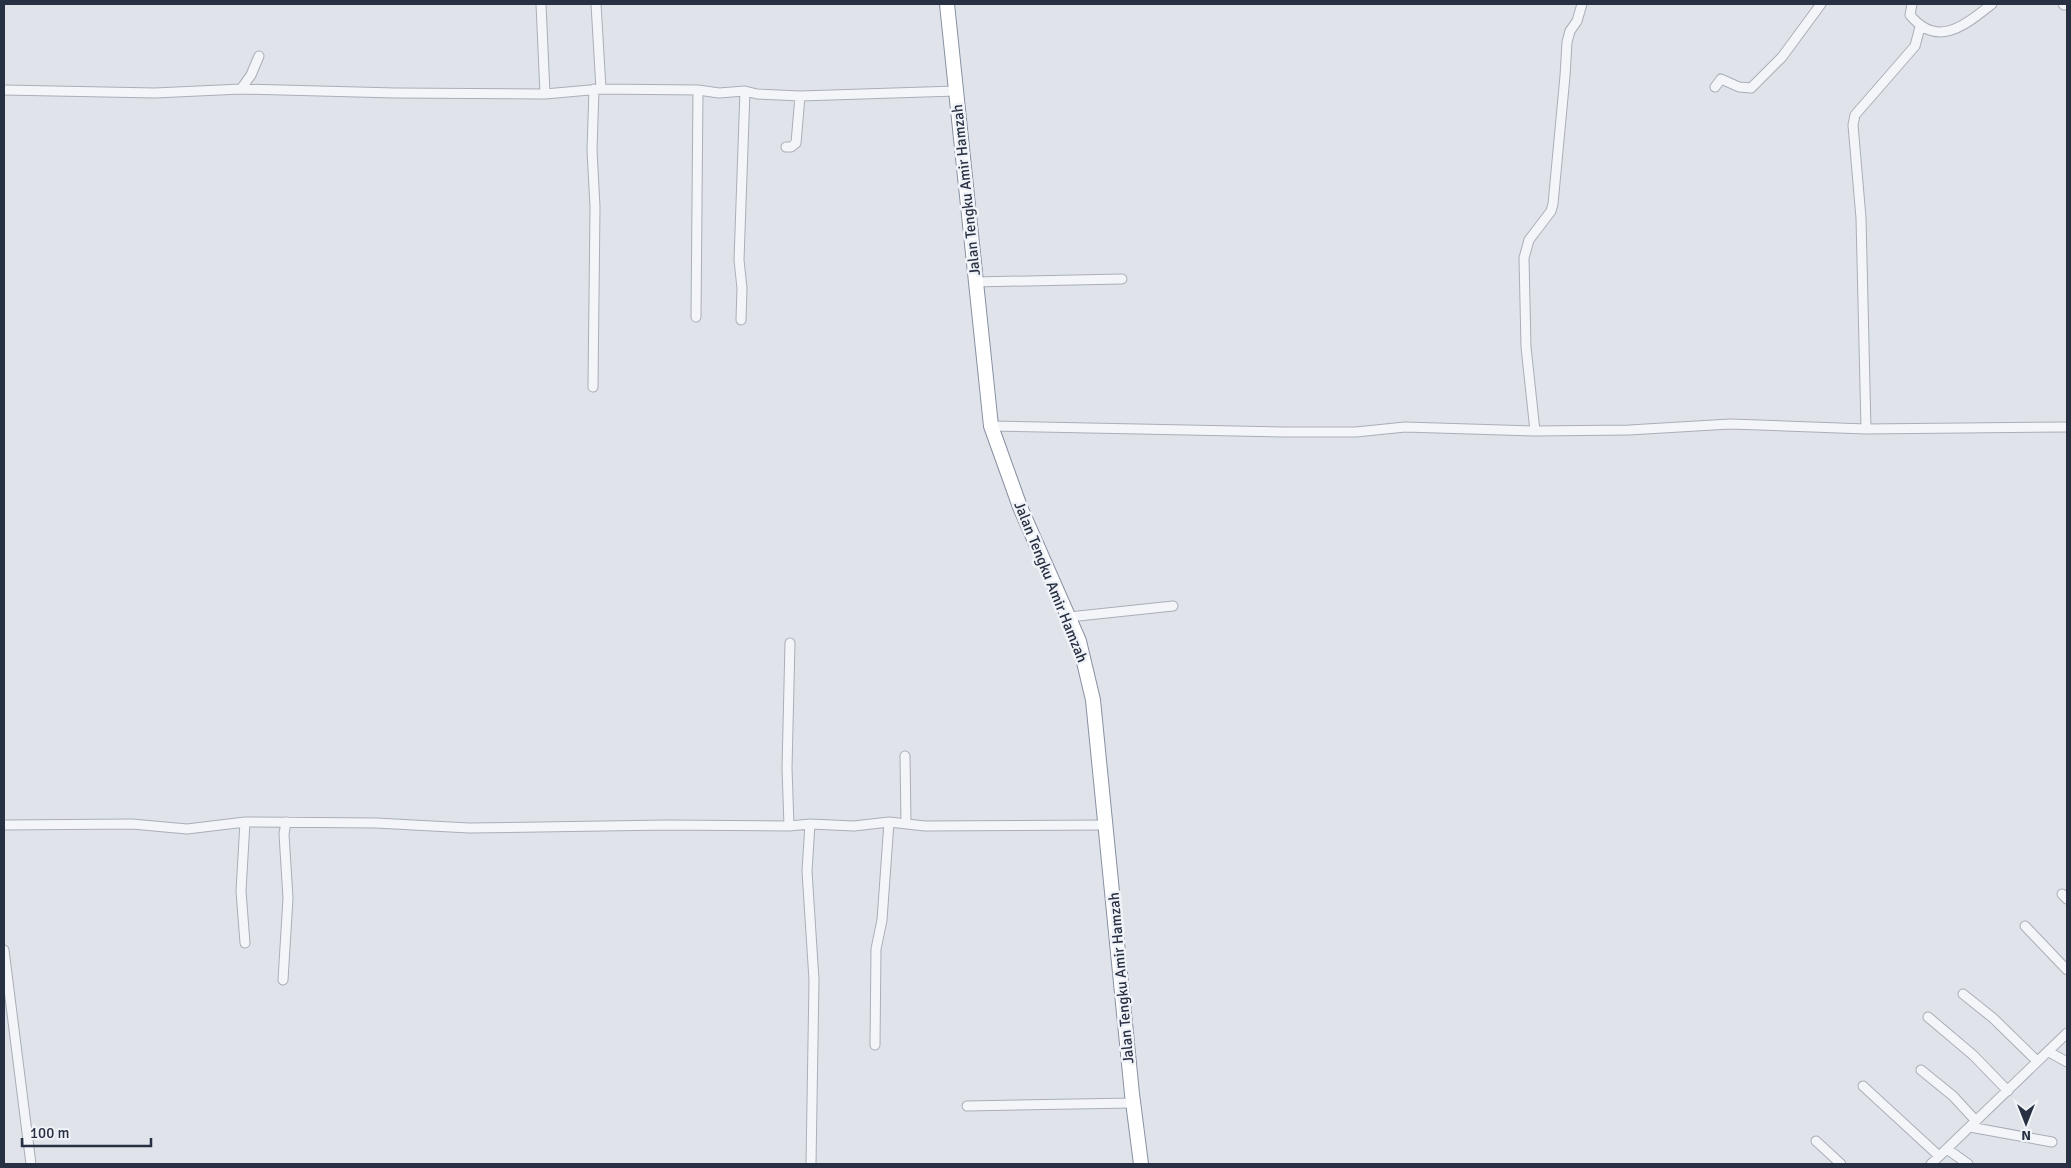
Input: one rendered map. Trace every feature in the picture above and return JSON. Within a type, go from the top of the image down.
[{"type":"highway","name":"Jalan Tengku Amir Hamzah","points":[[947,4],[991,426],[1018,501],[1083,652],[1091,692],[1133,1103],[1141,1164]]},
{"type":"street","points":[[541,4],[545,94]]},
{"type":"street","points":[[593,387],[595,208],[592,143],[598,89],[596,4]]},
{"type":"street","points":[[1536,431],[1526,347],[1524,258],[1529,240],[1551,211],[1553,204],[1565,76],[1564,61],[1570,31],[1577,21],[1582,4]]},
{"type":"street","points":[[1715,87],[1721,79],[1739,87],[1751,88],[1782,57],[1821,4]]},
{"type":"street","points":[[1912,4],[1910,15],[1920,27],[1944,33],[1965,26],[1992,4]]},
{"type":"street","points":[[1866,429],[1861,218],[1853,125],[1855,115],[1915,46],[1920,27]]},
{"type":"street","points":[[241,89],[251,75],[259,56]]},
{"type":"street","points":[[4,90],[155,93],[241,89],[545,94],[598,89],[698,90],[719,93],[745,91],[757,94],[800,96],[956,91]]},
{"type":"street","points":[[696,317],[698,90]]},
{"type":"street","points":[[741,320],[742,288],[739,260],[745,91]]},
{"type":"street","points":[[786,147],[791,147],[796,143],[800,96]]},
{"type":"street","points":[[975,282],[1122,279]]},
{"type":"street","points":[[991,426],[1282,432],[1356,432],[1405,427],[1536,431],[1629,430],[1730,424],[1866,429],[2067,427]]},
{"type":"street","points":[[1068,616],[1173,606]]},
{"type":"street","points":[[789,826],[787,768],[790,643]]},
{"type":"street","points":[[905,756],[906,823]]},
{"type":"street","points":[[4,825],[132,824],[187,829],[244,822],[376,823],[469,828],[667,825],[789,826],[810,824],[854,826],[888,822],[925,826],[1105,825]]},
{"type":"street","points":[[244,822],[241,891],[244,943]]},
{"type":"street","points":[[283,980],[288,898],[284,834],[286,822]]},
{"type":"street","points":[[875,1045],[876,949],[882,920],[888,822]]},
{"type":"street","points":[[810,824],[808,871],[814,980],[811,1164]]},
{"type":"street","points":[[2025,926],[2067,970]]},
{"type":"street","points":[[4,950],[31,1164]]},
{"type":"street","points":[[1963,994],[1994,1018],[2037,1061]]},
{"type":"street","points":[[1928,1017],[1973,1055],[2008,1091]]},
{"type":"street","points":[[1931,1164],[2067,1033]]},
{"type":"street","points":[[2049,1052],[2067,1062]]},
{"type":"street","points":[[1921,1070],[1953,1096],[1973,1124],[2052,1142]]},
{"type":"street","points":[[1863,1086],[1939,1156]]},
{"type":"street","points":[[967,1106],[1133,1103]]},
{"type":"street","points":[[1816,1140],[1841,1164]]},
{"type":"street","points":[[1947,1149],[1968,1164]]}]
